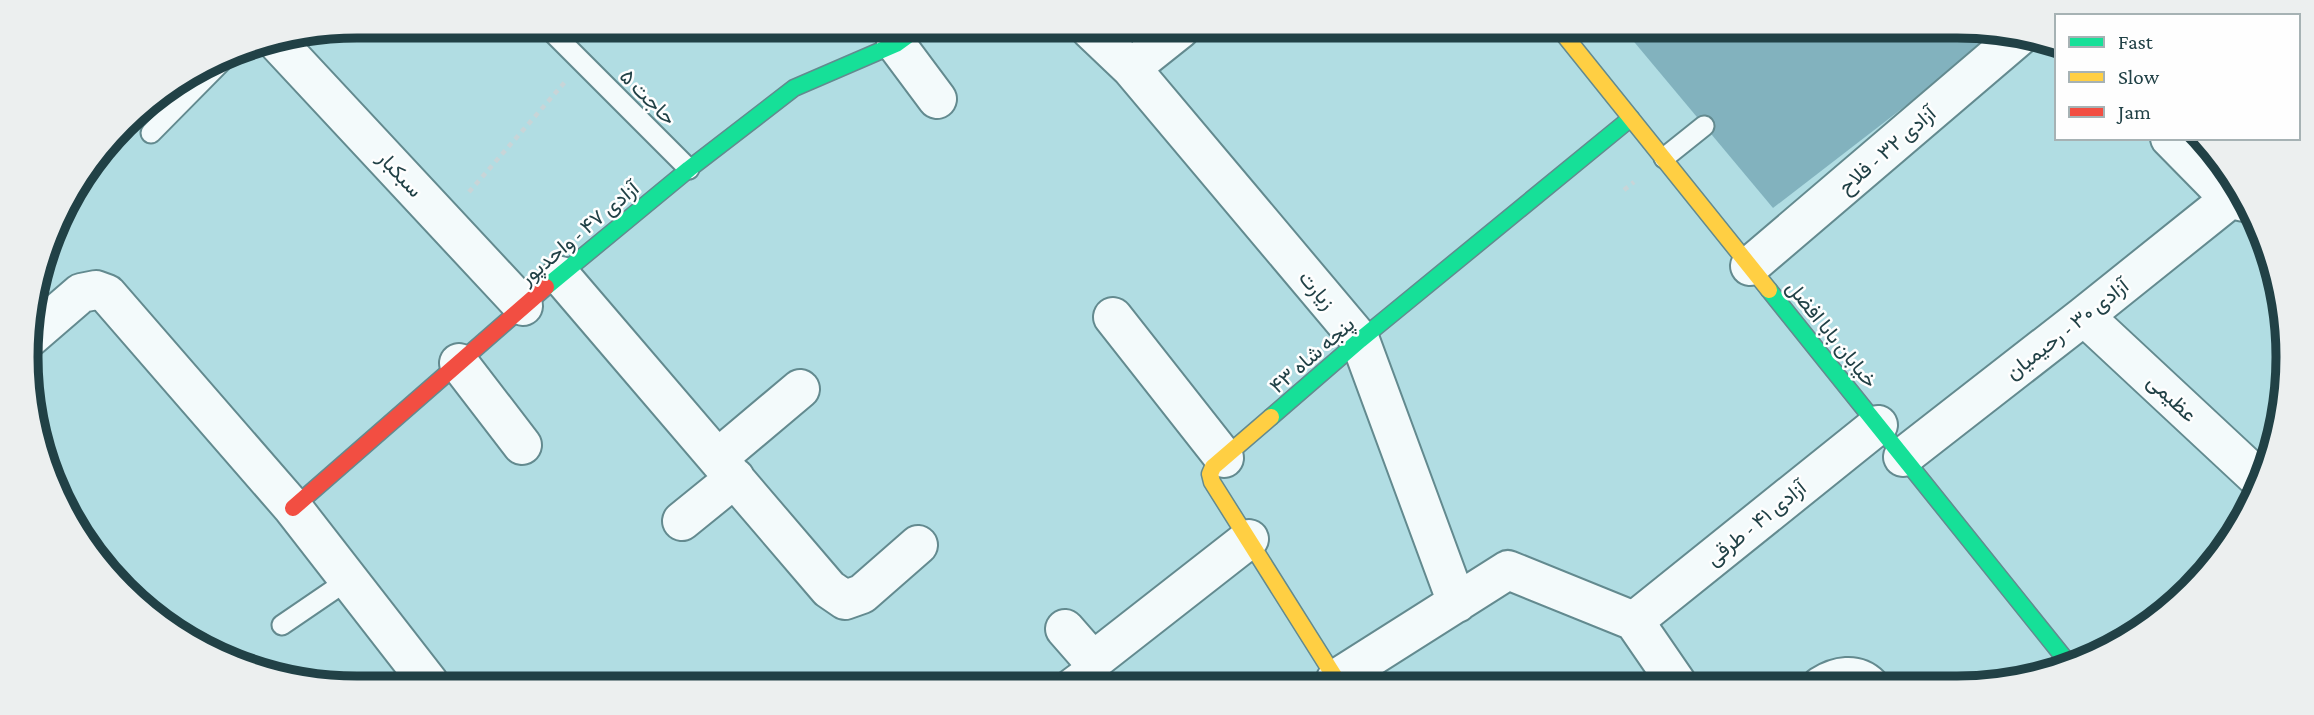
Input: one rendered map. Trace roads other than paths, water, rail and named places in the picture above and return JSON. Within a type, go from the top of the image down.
[{"type":"street","name":"آزادی ۴۷ - واحدپور","points":[[293,508],[523,306],[689,169],[794,88],[903,38]]},
{"type":"street","points":[[908,38],[937,99]]},
{"type":"street","name":"زیارت","points":[[1099,38],[1131,68],[1360,341],[1457,603]]},
{"type":"street","points":[[1131,68],[1169,38]]},
{"type":"street","name":"خیابان بابا افضل","points":[[1567,38],[2064,658]]},
{"type":"street","name":"آزادی ۳۲ - فلاح","points":[[1750,266],[2011,43]]},
{"type":"street","name":"سبکبار","points":[[282,48],[523,306]]},
{"type":"street","name":"پنجه شاه ۴۳","points":[[1224,458],[1360,341],[1631,118]]},
{"type":"street","points":[[2172,140],[2231,194]]},
{"type":"street","name":"آزادی ۳۰ - رحیمیان","points":[[1903,457],[2235,202]]},
{"type":"street","points":[[561,276],[829,589],[845,600],[862,594],[918,545]]},
{"type":"street","points":[[40,329],[81,293],[96,290],[107,294],[293,508],[423,676]]},
{"type":"street","name":"عظیمی","points":[[2084,316],[2253,474]]},
{"type":"street","points":[[1113,317],[1224,458],[1213,467],[1210,474],[1212,482],[1333,676]]},
{"type":"street","points":[[458,363],[522,445]]},
{"type":"street","points":[[682,521],[800,389]]},
{"type":"street","name":"آزادی ۴۱ - طرقی","points":[[1634,621],[1878,425]]},
{"type":"street","points":[[1065,629],[1093,661],[1249,539]]},
{"type":"street","points":[[1346,676],[1508,569],[1634,621],[1672,676]]},
{"type":"lane","name":"حاجت ۵","points":[[557,38],[689,169]]},
{"type":"lane","points":[[150,133],[207,76]]},
{"type":"lane","points":[[1664,158],[1704,126]]},
{"type":"lane","points":[[282,625],[348,580]]},
{"type":"lane","points":[[1073,676],[1093,661]]}]
